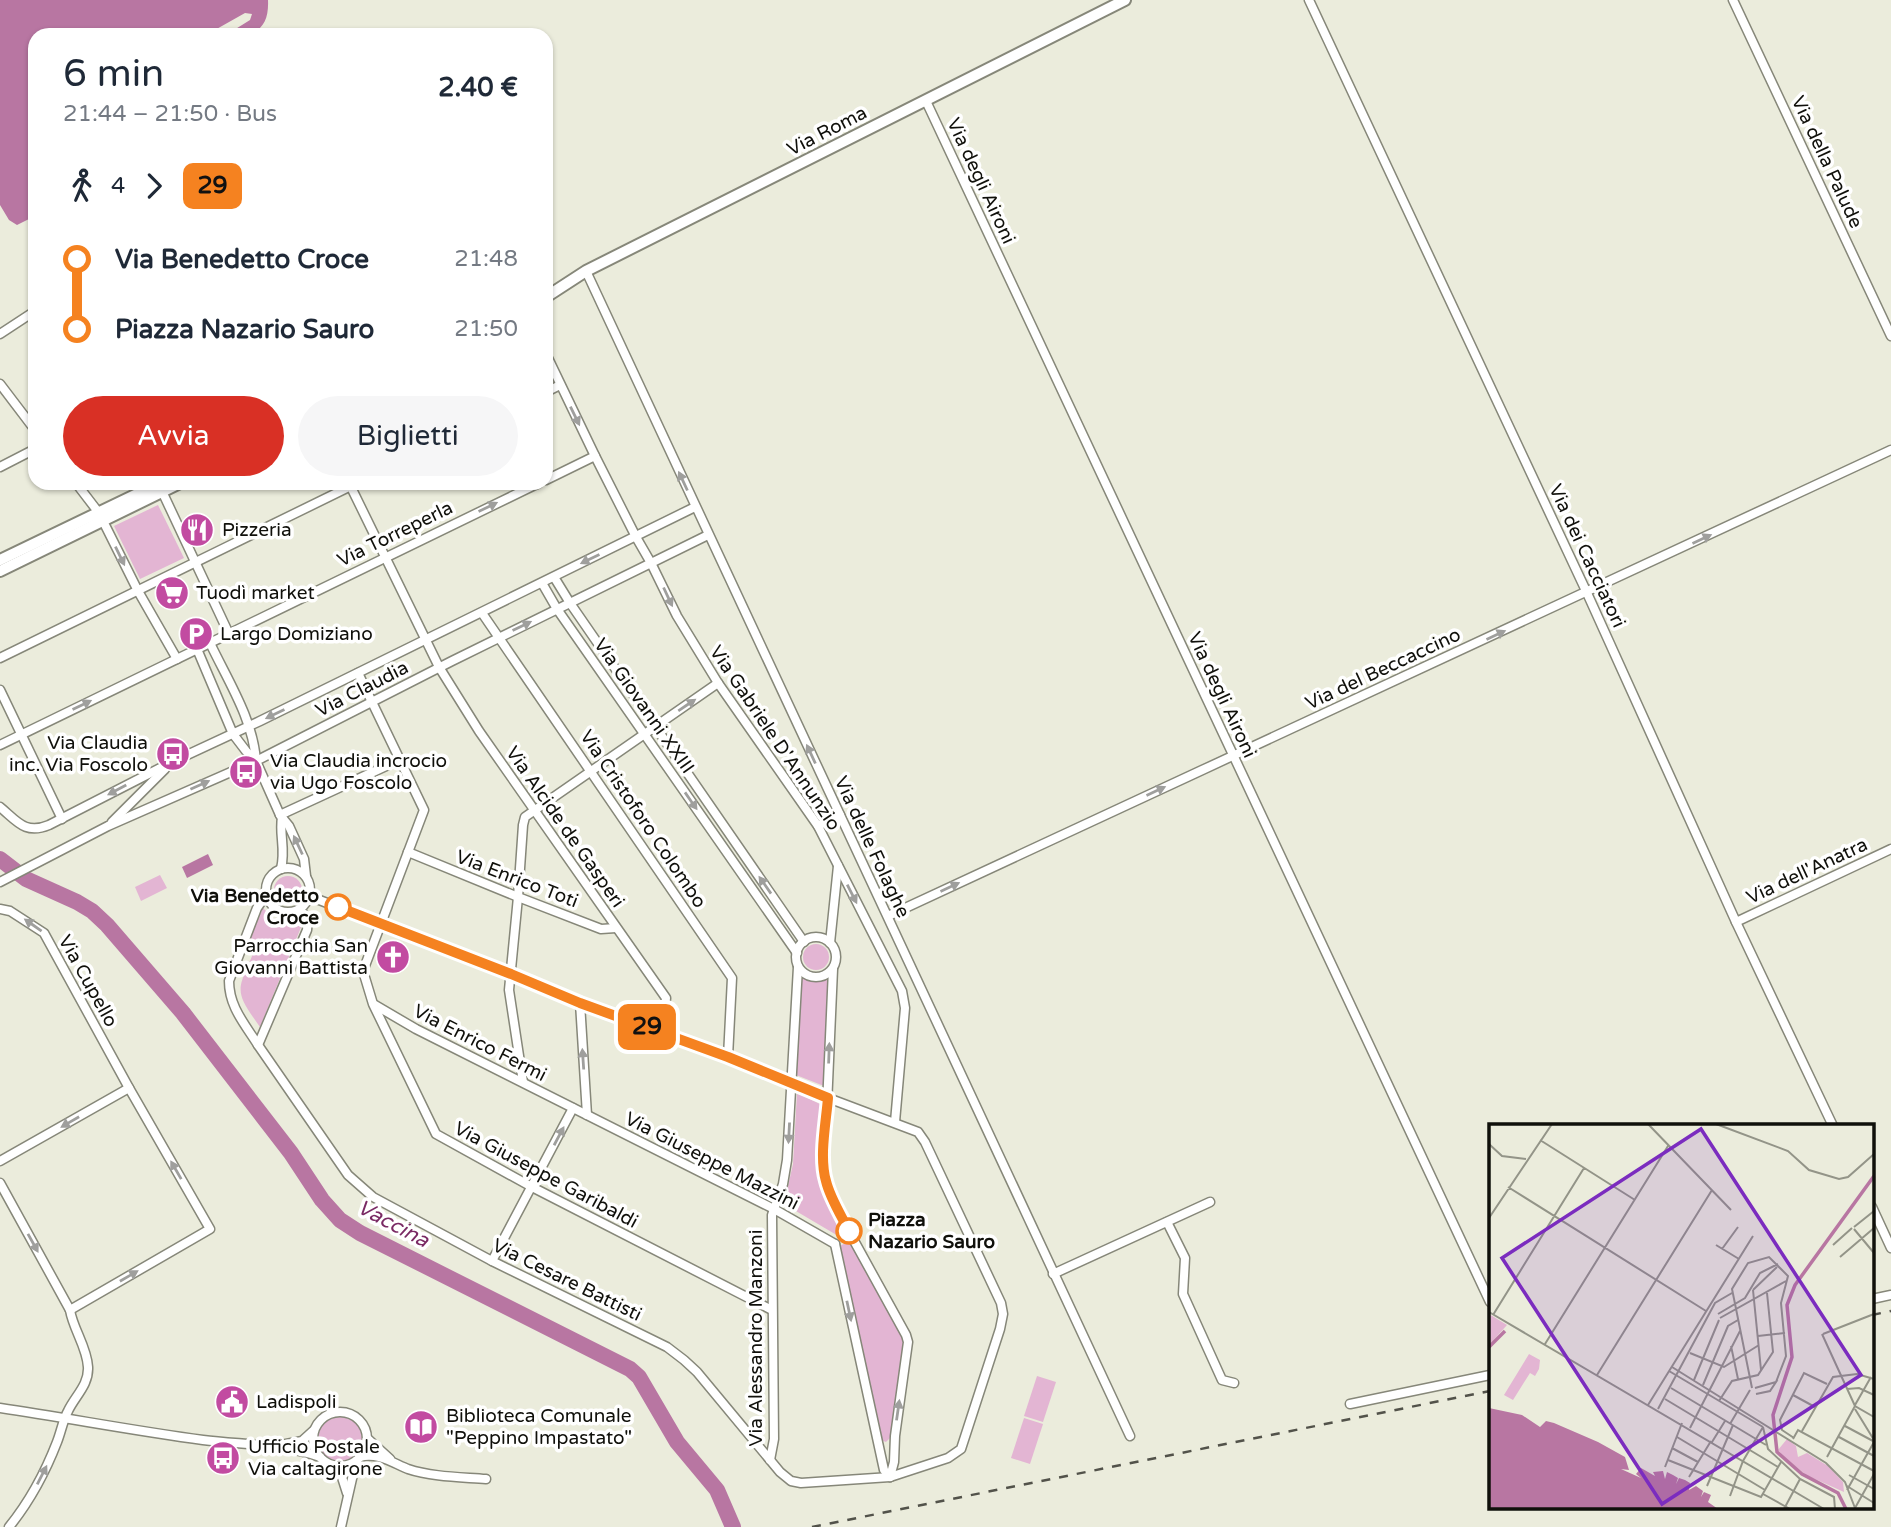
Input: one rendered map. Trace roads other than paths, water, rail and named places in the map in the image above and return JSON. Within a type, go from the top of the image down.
[{"type":"street","name":"Via Roma","points":[[553,292],[586,271],[1125,0]]},
{"type":"street","name":"Via dei Cacciatori","points":[[1309,0],[1832,1124]]},
{"type":"street","name":"Via della Palude","points":[[1734,0],[1891,336]]},
{"type":"street","name":"Via degli Aironi","points":[[926,101],[1489,1300]]},
{"type":"street","name":"Via delle Folaghe","points":[[586,271],[1130,1436]]},
{"type":"street","points":[[0,334],[28,316]]},
{"type":"street","name":"Via Gabriele D'Annunzio","points":[[553,368],[677,616],[718,683],[818,826],[904,997],[895,1122]]},
{"type":"street","points":[[0,384],[28,421]]},
{"type":"street","points":[[553,389],[561,385]]},
{"type":"street","name":"Via del Beccaccino","points":[[888,916],[1891,450]]},
{"type":"street","points":[[0,467],[28,453]]},
{"type":"street","points":[[553,477],[595,456]]},
{"type":"street","points":[[81,490],[101,517],[138,592],[177,659]]},
{"type":"street","points":[[0,571],[157,490]]},
{"type":"street","points":[[0,746],[229,634],[196,562],[169,490]]},
{"type":"street","points":[[0,658],[340,490]]},
{"type":"street","name":"Via Alcide de Gasperi","points":[[355,490],[424,641],[439,667],[479,731],[666,998],[662,1032]]},
{"type":"street","name":"Via Torreperla","points":[[229,634],[524,490]]},
{"type":"street","name":"Via Claudia","points":[[0,807],[25,827],[39,829],[172,761],[250,726],[695,507]]},
{"type":"street","points":[[0,561],[101,517]]},
{"type":"street","name":"Via Claudia","points":[[108,826],[256,761],[499,637],[708,536]]},
{"type":"street","name":"Via Giovanni XXIII","points":[[554,577],[804,942]]},
{"type":"street","name":"Via Giovanni XXIII","points":[[542,583],[557,609],[797,953]]},
{"type":"street","name":"Via Cristoforo Colombo","points":[[482,613],[732,978],[728,1057]]},
{"type":"street","points":[[210,643],[250,726],[256,761],[304,859],[310,889],[307,901],[300,909],[286,913],[273,907],[266,895],[271,876],[281,869],[295,869],[306,876]]},
{"type":"street","points":[[197,649],[233,734],[256,761]]},
{"type":"street","name":"Via Giuseppe Garibaldi","points":[[358,673],[424,810],[363,971],[373,1004],[436,1134],[532,1187],[772,1310]]},
{"type":"street","points":[[523,1082],[509,990],[525,817],[718,683]]},
{"type":"street","points":[[0,690],[62,819]]},
{"type":"street","points":[[281,816],[399,760]]},
{"type":"street","name":"Via Claudia","points":[[108,826],[172,761]]},
{"type":"street","points":[[818,826],[840,815]]},
{"type":"street","points":[[281,816],[284,851],[281,869]]},
{"type":"street","points":[[0,882],[108,826]]},
{"type":"street","points":[[721,845],[732,838]]},
{"type":"street","name":"Via dell'Anatra","points":[[1736,922],[1891,849]]},
{"type":"street","name":"Via Enrico Toti","points":[[408,852],[601,929],[616,928]]},
{"type":"street","points":[[830,943],[838,866]]},
{"type":"street","name":"Via Cesare Battisti","points":[[266,895],[257,908],[229,981],[232,1004],[348,1175],[373,1197],[492,1261],[654,1340],[679,1356],[696,1372],[786,1478],[797,1482],[890,1477],[948,1458],[961,1449],[1000,1329],[1003,1314],[1000,1303],[925,1142],[915,1130],[895,1122]]},
{"type":"street","points":[[310,896],[580,1003],[895,1122]]},
{"type":"street","name":"Via Cupello","points":[[0,909],[10,911],[44,933],[210,1229],[70,1310]]},
{"type":"street","points":[[258,1045],[307,930],[307,920],[300,909]]},
{"type":"street","points":[[833,969],[822,977],[815,978],[808,976],[798,967],[797,953],[804,942],[820,937],[830,943],[836,953],[833,969],[824,1174],[828,1189],[908,1342],[890,1477]]},
{"type":"street","name":"Via Alessandro Manzoni","points":[[770,1460],[774,1439],[772,1215],[786,1168],[798,967]]},
{"type":"street","points":[[580,1003],[587,1115]]},
{"type":"street","name":"Via Enrico Fermi","points":[[373,1004],[416,1029],[573,1108]]},
{"type":"street","points":[[0,1161],[129,1088]]},
{"type":"street","points":[[492,1261],[573,1108]]},
{"type":"street","name":"Via Giuseppe Mazzini","points":[[573,1108],[774,1209],[835,1244]]},
{"type":"street","points":[[0,1183],[70,1310],[88,1369],[83,1388],[67,1412],[42,1477],[9,1527]]},
{"type":"street","points":[[1053,1274],[1210,1202]]},
{"type":"street","points":[[1874,1211],[1891,1248]]},
{"type":"street","points":[[1167,1222],[1185,1258],[1183,1294],[1222,1380],[1234,1383]]},
{"type":"street","points":[[852,1237],[835,1244],[884,1470],[890,1477]]},
{"type":"street","points":[[1350,1404],[1489,1375]]},
{"type":"street","points":[[0,1408],[204,1440],[305,1451],[335,1466],[346,1466],[366,1455],[393,1461],[422,1472],[486,1479]]},
{"type":"street","points":[[275,1446],[302,1441],[331,1413],[346,1412],[359,1419],[367,1431],[367,1445],[358,1459],[342,1524]]},
{"type":"street","points":[[315,1428],[313,1438],[320,1457]]},
{"type":"street","points":[[368,1438],[393,1461]]},
{"type":"street","points":[[335,1466],[340,1471],[348,1496]]},
{"type":"waterway","name":"Vaccina","points":[[0,859],[26,879],[92,911],[107,925],[183,1013],[291,1153],[322,1200],[340,1220],[360,1233],[630,1369],[639,1377],[677,1442],[717,1490],[733,1527]]},
{"type":"railway","points":[[1874,1315],[1891,1311]]},
{"type":"railway","points":[[812,1527],[1489,1391]]},
{"type":"place","name":"Pizzeria","points":[[197,530]]},
{"type":"place","name":"Tuodì market","points":[[172,593]]},
{"type":"place","name":"Largo Domiziano","points":[[196,634]]},
{"type":"place","name":"Via Claudia inc. Via Foscolo","points":[[173,754]]},
{"type":"place","name":"Via Claudia incrocio via Ugo Foscolo","points":[[246,772]]},
{"type":"place","name":"Via Benedetto Croce","points":[[338,907]]},
{"type":"place","name":"Parrocchia San Giovanni Battista","points":[[393,957]]},
{"type":"place","name":"Piazza Nazario Sauro","points":[[849,1231]]},
{"type":"place","name":"Ladispoli","points":[[232,1402]]},
{"type":"place","name":"Biblioteca Comunale \"Peppino Impastato\"","points":[[421,1427]]},
{"type":"place","name":"Ufficio Postale Via caltagirone","points":[[223,1458]]}]
